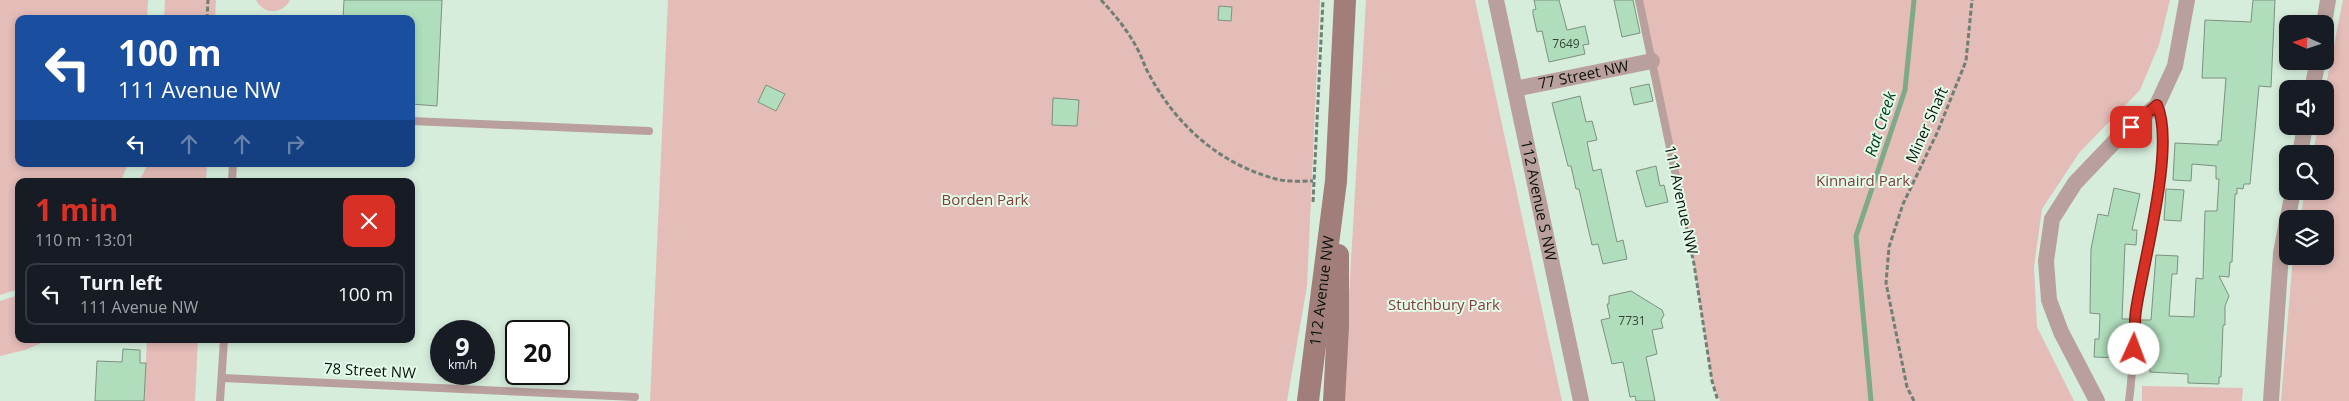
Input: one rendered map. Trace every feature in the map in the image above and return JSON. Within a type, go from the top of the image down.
[{"type":"main road","name":"112 Avenue NW","points":[[1308,401],[1336,181],[1345,0]]},
{"type":"main road","name":"112 Avenue NW","points":[[1334,401],[1339,270],[1336,181]]},
{"type":"street","name":"112 Avenue S NW","points":[[1496,0],[1581,401]]},
{"type":"street","points":[[2097,401],[2065,340],[2050,300],[2046,261],[2052,219],[2075,182],[2118,138],[2157,105],[2175,66],[2187,0]]},
{"type":"street","points":[[2326,15],[2328,0]]},
{"type":"street","name":"77 Street NW","points":[[1515,89],[1652,61]]},
{"type":"street","points":[[2271,401],[2281,253],[2291,200]]},
{"type":"lane","name":"111 Avenue NW","points":[[1639,0],[1679,191]]},
{"type":"lane","points":[[2129,401],[2134,367],[2136,312],[2163,157],[2162,116],[2157,105]]},
{"type":"lane","points":[[415,121],[649,131]]},
{"type":"lane","points":[[220,401],[224,343]]},
{"type":"lane","name":"78 Street NW","points":[[222,378],[635,397]]},
{"type":"path","points":[[207,15],[208,0]]},
{"type":"path","points":[[1101,0],[1120,20],[1139,52],[1150,76],[1178,118],[1195,137],[1232,161],[1276,179],[1313,182]]},
{"type":"path","points":[[1312,210],[1323,0]]},
{"type":"path","name":"Miner Shaft","points":[[1914,401],[1907,387],[1886,283],[1889,248],[1903,204],[1937,134],[1966,61],[1972,0]]},
{"type":"path","name":"111 Avenue NW","points":[[1679,191],[1694,264],[1712,381],[1718,401]]},
{"type":"green space","points":[[0,0],[148,0],[147,15],[15,15],[15,167],[127,167],[122,178],[15,178],[15,290],[0,295]]},
{"type":"green space","points":[[165,0],[216,0],[215,15],[164,15]]},
{"type":"green space","points":[[256,0],[290,0],[287,5],[278,11],[268,11],[259,5]]},
{"type":"green space","name":"Borden Park","points":[[668,0],[1320,0],[1307,286],[1287,401],[650,401]]},
{"type":"green space","name":"Stutchbury Park","points":[[1366,0],[1475,0],[1562,401],[1343,401]]},
{"type":"green space","name":"Kinnaird Park","points":[[1639,0],[2170,0],[2159,45],[2140,90],[2079,153],[2042,209],[2034,267],[2037,327],[2074,401],[1720,401],[1712,381],[1694,264]]},
{"type":"green space","points":[[2343,0],[2349,0],[2349,401],[2281,401],[2292,265],[2334,265],[2334,210],[2302,210],[2303,200],[2334,200],[2334,145],[2315,145],[2316,135],[2334,135],[2334,80],[2327,80],[2329,70],[2334,70],[2334,45]]},
{"type":"green space","points":[[146,167],[207,167],[206,178],[141,178]]},
{"type":"green space","points":[[15,296],[15,343],[42,343],[25,350],[0,356],[0,301]]},
{"type":"green space","points":[[147,343],[198,343],[195,401],[144,401]]},
{"type":"green space","points":[[2142,386],[2243,388],[2242,401],[2142,401]]},
{"type":"building","points":[[344,0],[442,0],[437,106],[415,104],[415,15],[343,15]]},
{"type":"building","points":[[1534,0],[1559,0],[1567,30],[1585,26],[1589,44],[1583,45],[1585,54],[1549,62],[1542,31],[1537,32],[1533,14],[1533,10],[1536,9]]},
{"type":"building","points":[[1614,0],[1633,0],[1640,33],[1622,37]]},
{"type":"building","points":[[2253,0],[2275,0],[2271,87],[2259,86],[2250,184],[2244,184],[2243,189],[2237,188],[2237,194],[2235,194],[2232,262],[2230,262],[2229,277],[2219,276],[2229,296],[2225,306],[2225,325],[2223,325],[2221,377],[2219,377],[2219,384],[2188,383],[2188,374],[2150,372],[2151,348],[2139,347],[2141,320],[2151,320],[2156,255],[2178,256],[2177,274],[2172,274],[2169,316],[2194,317],[2196,278],[2203,279],[2205,211],[2217,211],[2219,179],[2216,179],[2216,166],[2192,164],[2191,181],[2173,180],[2175,143],[2218,145],[2218,141],[2221,141],[2226,78],[2202,78],[2205,20],[2251,22]]},
{"type":"building","points":[[1219,6],[1232,7],[1231,21],[1218,20]]},
{"type":"building","points":[[1649,84],[1653,101],[1634,105],[1630,88]]},
{"type":"building","points":[[766,85],[785,94],[776,111],[758,102]]},
{"type":"building","points":[[1580,96],[1586,122],[1592,121],[1597,140],[1587,142],[1593,171],[1601,169],[1617,242],[1623,240],[1627,259],[1603,264],[1598,244],[1592,245],[1579,189],[1576,189],[1571,166],[1568,166],[1552,103]]},
{"type":"building","points":[[1053,98],[1079,100],[1077,126],[1052,125]]},
{"type":"building","points":[[1656,166],[1660,186],[1664,185],[1668,202],[1646,207],[1636,171]]},
{"type":"building","points":[[2114,188],[2140,194],[2132,230],[2137,230],[2136,245],[2125,244],[2122,319],[2130,319],[2125,358],[2094,357],[2095,339],[2099,339],[2100,314],[2090,313],[2091,249],[2098,214],[2108,216]]},
{"type":"building","points":[[2166,189],[2184,190],[2181,221],[2164,220]]},
{"type":"building","points":[[1631,291],[1662,310],[1664,315],[1661,320],[1663,328],[1652,330],[1657,354],[1646,357],[1655,401],[1636,401],[1635,396],[1630,397],[1623,362],[1612,364],[1601,320],[1610,318],[1607,304],[1609,304],[1609,296]]},
{"type":"building","points":[[123,349],[140,350],[140,363],[146,363],[144,401],[95,401],[97,361],[122,362]]},
{"type":"waterway","name":"Rat Creek","points":[[1871,401],[1856,236],[1905,90],[1914,0]]},
{"type":"route","points":[[2131,127],[2157,105],[2162,116],[2163,157],[2136,312],[2134,349]]}]
